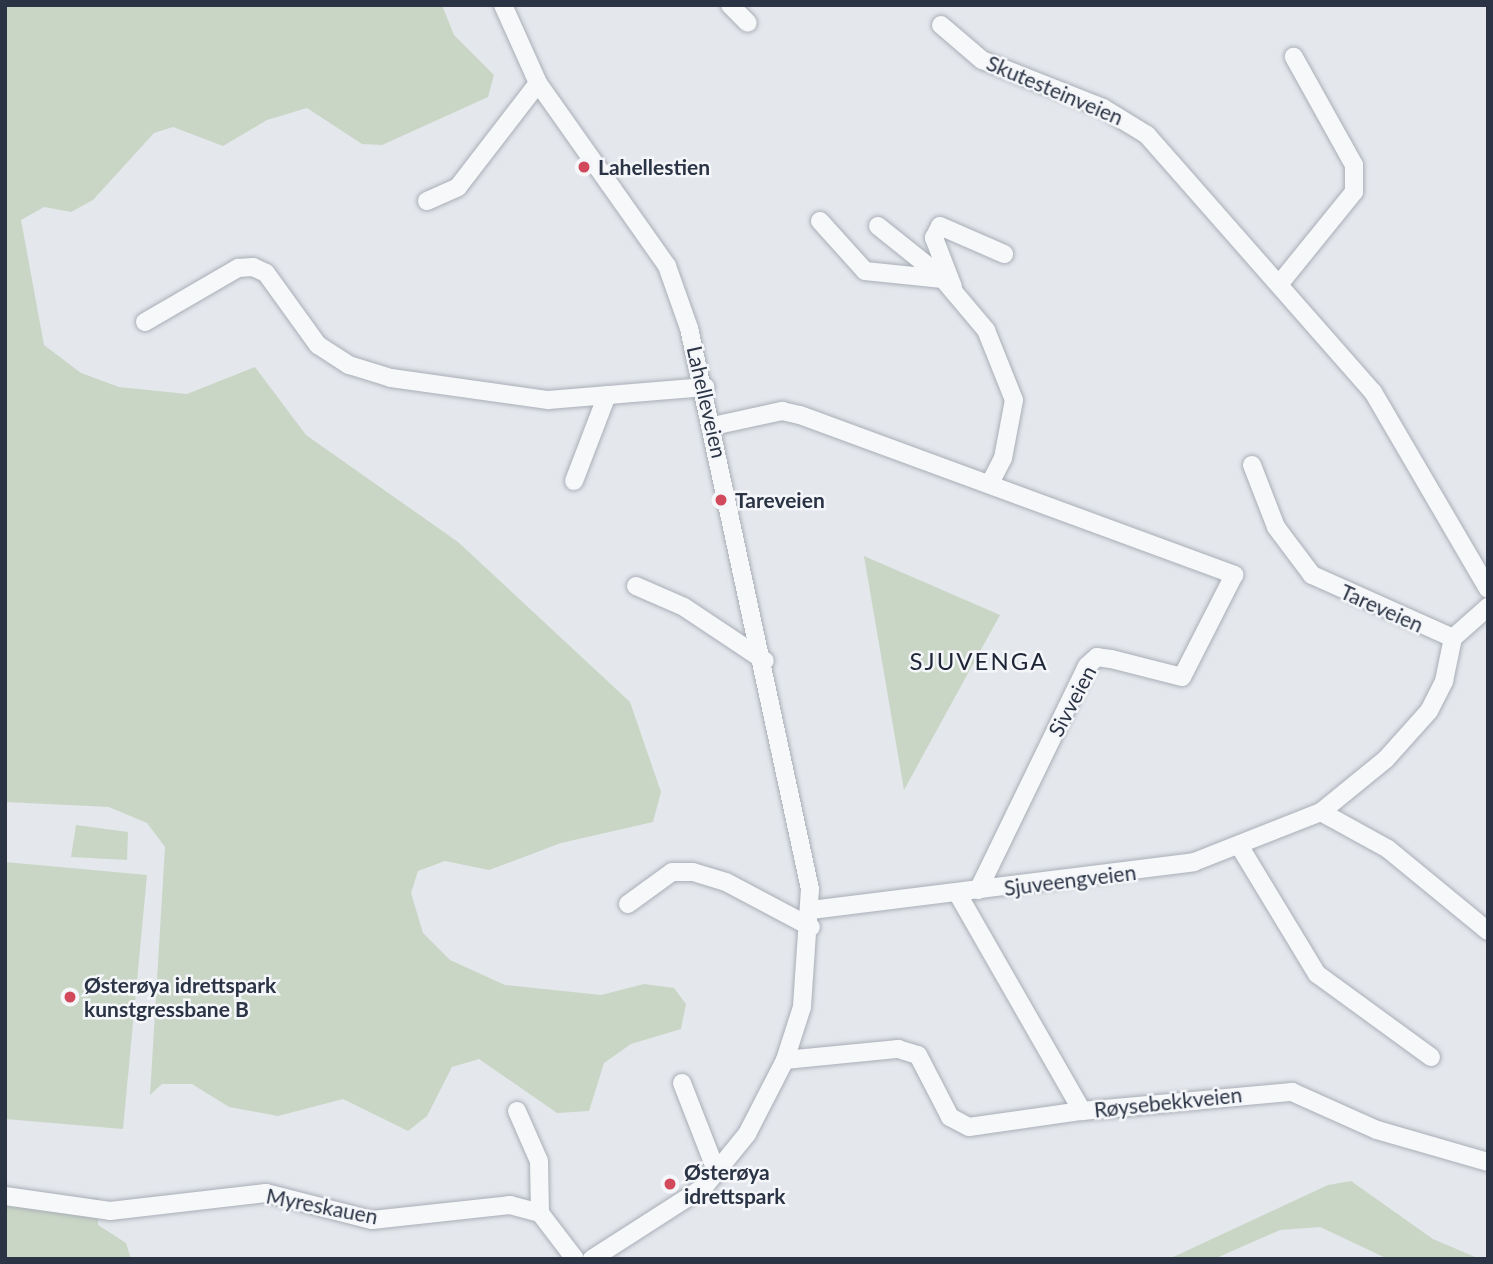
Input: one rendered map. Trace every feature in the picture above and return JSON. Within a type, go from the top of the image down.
[{"type":"street","name":"Lahelleveien","points":[[503,5],[538,83],[667,266],[705,387],[799,816],[811,919],[802,1007],[785,1060],[747,1134],[717,1173],[671,1212],[592,1259]]},
{"type":"street","points":[[730,5],[748,23]]},
{"type":"street","name":"Skutesteinveien","points":[[941,25],[982,60],[1139,128],[1281,282],[1373,392],[1488,589]]},
{"type":"street","points":[[1281,282],[1354,192],[1354,165],[1294,57]]},
{"type":"street","points":[[427,201],[458,187],[538,83]]},
{"type":"street","points":[[820,221],[860,268],[935,275],[953,288]]},
{"type":"street","points":[[713,426],[782,411],[990,483],[1007,440],[1013,390],[986,330],[953,288],[878,226]]},
{"type":"street","points":[[953,288],[933,236],[940,226],[1004,254]]},
{"type":"street","points":[[145,322],[237,268],[253,267],[266,273],[318,345],[349,365],[494,397],[607,395],[705,387]]},
{"type":"street","points":[[574,481],[607,395]]},
{"type":"street","name":"Tareveien","points":[[1252,466],[1276,527],[1312,575],[1453,638]]},
{"type":"street","name":"Sivveien","points":[[978,890],[1087,666],[1097,657],[1182,677],[1234,575],[990,483]]},
{"type":"street","points":[[636,586],[684,607],[765,661]]},
{"type":"street","points":[[1453,638],[1488,607]]},
{"type":"street","name":"Sjuveengveien","points":[[811,919],[959,896],[978,890],[1135,872],[1240,847],[1321,812],[1386,759],[1429,711],[1444,681],[1453,638]]},
{"type":"street","points":[[1321,812],[1396,855],[1484,929],[1488,946]]},
{"type":"street","points":[[1240,847],[1325,982],[1431,1057]]},
{"type":"street","points":[[628,904],[673,872],[693,872],[726,882],[811,919]]},
{"type":"street","name":"Røysebekkveien","points":[[959,896],[1082,1111],[1292,1092],[1389,1135],[1488,1163]]},
{"type":"street","points":[[785,1060],[898,1049],[918,1055],[950,1116],[969,1127],[1082,1111]]},
{"type":"street","points":[[682,1083],[717,1173]]},
{"type":"street","points":[[517,1111],[539,1161],[540,1213],[575,1259]]},
{"type":"street","name":"Myreskauen","points":[[5,1196],[110,1211],[266,1193],[372,1220],[510,1205],[540,1213]]},
{"type":"green space","points":[[5,5],[442,5],[454,35],[494,75],[488,97],[382,145],[362,144],[307,108],[267,120],[223,146],[173,127],[154,133],[93,200],[71,212],[44,207],[21,220],[44,345],[81,373],[119,387],[187,394],[255,367],[306,435],[458,542],[630,702],[661,792],[653,822],[561,843],[489,870],[445,861],[418,871],[411,893],[423,933],[450,960],[505,985],[601,995],[644,984],[674,988],[686,1004],[681,1029],[631,1044],[604,1063],[589,1111],[557,1113],[479,1059],[452,1067],[427,1116],[408,1131],[343,1099],[278,1116],[229,1107],[192,1084],[162,1084],[150,1095],[165,847],[147,823],[109,807],[5,802]]},
{"type":"green space","points":[[864,556],[1000,615],[904,790]]},
{"type":"green space","points":[[76,825],[128,832],[127,860],[71,857]]},
{"type":"green space","name":"Østerøya idrettspark kunstgressbane B","points":[[5,862],[147,875],[123,1129],[5,1119]]},
{"type":"green space","points":[[1351,1181],[1433,1239],[1480,1259],[1388,1259],[1320,1227],[1280,1230],[1214,1259],[1169,1259],[1328,1185]]},
{"type":"green space","points":[[5,1187],[56,1200],[98,1198],[98,1225],[126,1243],[131,1259],[5,1259]]},
{"type":"place","name":"Lahellestien","points":[[584,167]]},
{"type":"place","name":"Tareveien","points":[[721,500]]},
{"type":"place","name":"Østerøya idrettspark kunstgressbane B","points":[[70,997]]},
{"type":"place","name":"Østerøya idrettspark","points":[[670,1184]]},
{"type":"district","name":"SJUVENGA","points":[[979,661]]}]
